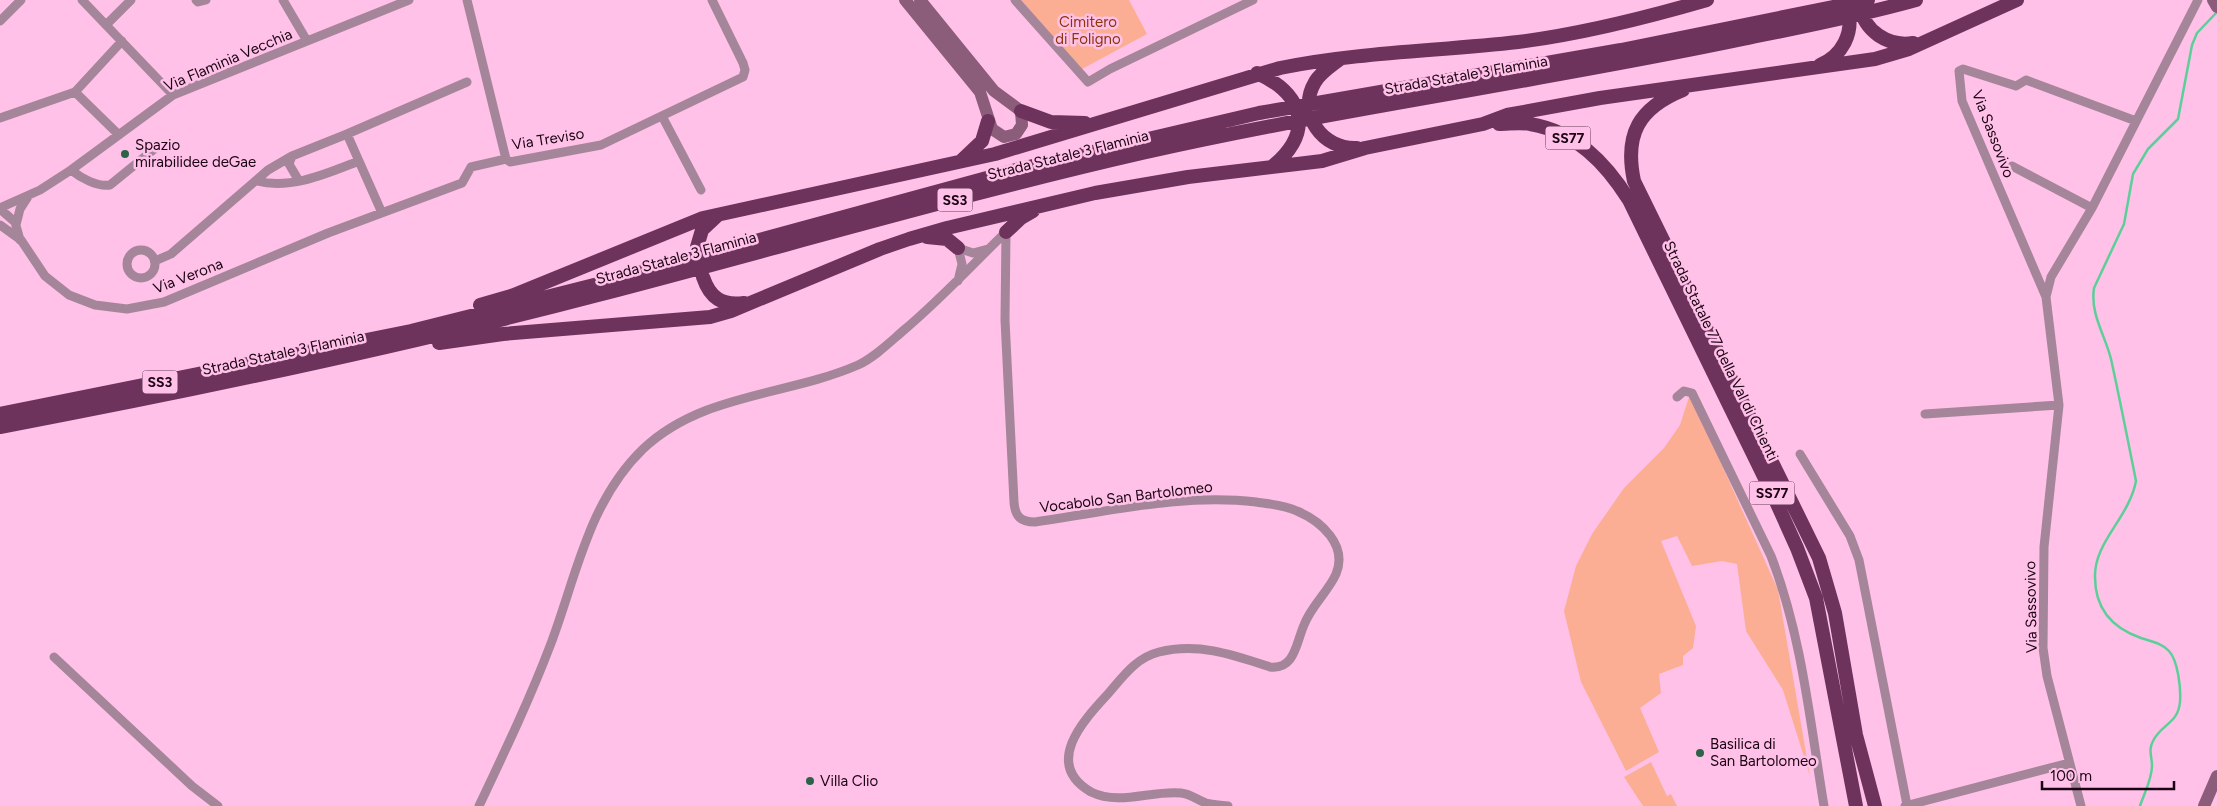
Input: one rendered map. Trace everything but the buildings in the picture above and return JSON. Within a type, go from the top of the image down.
[{"type":"highway","points":[[322,356],[370,332],[514,295],[698,220],[958,162],[1071,133],[1257,73],[1297,64],[1340,58],[1518,42],[1562,35],[1624,23],[1707,0]]},
{"type":"highway","points":[[1812,68],[1834,57],[1841,49],[1849,33],[1851,24],[1844,0]]},
{"type":"highway","points":[[1859,0],[1862,18],[1867,25],[1886,40],[1905,44],[1925,40]]},
{"type":"highway","name":"Strada Statale 3 Flaminia","points":[[0,414],[322,356],[411,331],[598,284],[1020,169],[1260,112],[1621,50],[1868,0]]},
{"type":"highway","name":"Strada Statale 3 Flaminia","points":[[0,427],[600,295],[1025,181],[1144,153],[1264,128],[1626,64],[1875,12],[1916,0]]},
{"type":"highway","points":[[322,356],[485,336],[696,319],[725,314],[880,249],[909,239],[1048,203],[1188,177],[1322,160],[1365,148],[1483,124],[1507,115],[1600,98],[1875,59],[1909,49],[1925,40],[2016,0]]},
{"type":"highway","points":[[1340,58],[1319,76],[1310,94],[1310,112],[1316,128],[1326,140],[1348,149],[1365,148]]},
{"type":"highway","points":[[1257,73],[1276,82],[1290,96],[1299,116],[1299,131],[1291,148],[1273,166]]},
{"type":"highway","name":"Strada Statale 77 della Val di Chienti","points":[[1695,85],[1665,98],[1647,110],[1634,133],[1630,148],[1630,163],[1634,181],[1819,558],[1835,613],[1856,735],[1876,806]]},
{"type":"highway","points":[[1021,110],[1064,124],[1106,121]]},
{"type":"highway","points":[[958,162],[970,155],[982,141],[988,121]]},
{"type":"highway","name":"Strada Statale 77 della Val di Chienti","points":[[1483,124],[1529,124],[1555,131],[1587,148],[1612,173],[1629,200],[1774,497],[1812,590],[1830,666],[1856,806]]},
{"type":"highway","points":[[1006,232],[1021,218],[1048,203]]},
{"type":"highway","points":[[697,247],[702,230],[719,215]]},
{"type":"highway","points":[[909,239],[939,237],[950,241],[958,248]]},
{"type":"highway","points":[[703,277],[711,294],[723,303],[755,302]]},
{"type":"main road","points":[[905,0],[980,92],[992,130],[999,135],[1012,136],[1022,126],[1021,110],[994,91],[920,0]]},
{"type":"main road","points":[[2213,0],[2217,7]]},
{"type":"main road","points":[[2204,806],[2217,776]]},
{"type":"street","points":[[0,21],[21,0]]},
{"type":"street","points":[[106,25],[131,0]]},
{"type":"street","points":[[196,0],[198,2],[206,0]]},
{"type":"street","points":[[283,0],[307,40]]},
{"type":"street","name":"Via Flaminia Vecchia","points":[[0,208],[29,195],[71,170],[173,95],[409,0]]},
{"type":"street","name":"Via Treviso","points":[[467,0],[506,159],[510,162],[601,145],[743,77],[745,70],[743,63],[712,0]]},
{"type":"street","points":[[1015,0],[1088,82],[1110,69],[1253,0]]},
{"type":"street","name":"Via Sassovivo","points":[[2046,297],[2051,278],[2092,208],[2198,0]]},
{"type":"street","points":[[88,2],[106,25],[173,95]]},
{"type":"street","points":[[0,118],[76,92],[122,40]]},
{"type":"street","name":"Via Sassovivo","points":[[2081,806],[2047,676],[2043,648],[2044,547],[2059,405],[2046,297],[1962,101],[1959,71],[1964,69],[2016,86],[2026,80],[2136,121]]},
{"type":"street","name":"Via Verona","points":[[155,261],[171,254],[268,170],[292,156],[467,82]]},
{"type":"street","points":[[76,92],[119,135]]},
{"type":"street","points":[[662,116],[700,190]]},
{"type":"street","points":[[347,134],[382,213]]},
{"type":"street","points":[[71,170],[79,176],[104,186],[110,185],[158,146]]},
{"type":"street","points":[[292,156],[289,164],[294,176],[299,181]]},
{"type":"street","name":"Via Verona","points":[[1,224],[20,240],[45,276],[69,295],[95,305],[127,309],[164,302],[382,213],[462,183],[470,166],[506,159]]},
{"type":"street","points":[[257,181],[264,183],[299,181],[316,177],[359,161]]},
{"type":"street","name":"Via Sassovivo","points":[[2012,166],[2092,208]]},
{"type":"street","points":[[16,224],[20,209],[29,195]]},
{"type":"street","points":[[0,208],[16,224]]},
{"type":"street","name":"Via Verona","points":[[16,224],[20,240]]},
{"type":"street","points":[[479,806],[537,679],[588,533],[604,500],[637,456],[664,432],[700,412],[859,364],[886,346],[957,283],[1006,232]]},
{"type":"street","name":"Vocabolo San Bartolomeo","points":[[1006,232],[1005,320],[1014,502],[1018,517],[1022,521],[1035,522],[1202,499],[1233,500],[1282,506],[1297,511],[1312,519],[1336,543],[1339,554],[1335,575],[1313,607],[1292,658],[1287,664],[1280,668],[1270,667],[1216,649],[1160,651],[1145,656],[1134,665],[1076,731],[1070,751],[1070,765],[1076,778],[1091,792],[1104,797],[1121,799],[1179,792],[1188,794],[1203,804],[1228,806]]},
{"type":"street","points":[[958,248],[973,253],[989,249]]},
{"type":"street","points":[[957,283],[962,264],[958,248]]},
{"type":"street","points":[[1677,397],[1684,391],[1692,393],[1772,556],[1780,578],[1797,642],[1824,806]]},
{"type":"street","points":[[1925,414],[2059,405]]},
{"type":"street","points":[[1800,454],[1850,536],[1859,560],[1906,806],[2069,763]]},
{"type":"street","points":[[54,657],[192,786],[218,806]]},
{"type":"green space","name":"Cimitero di Foligno","points":[[1021,0],[1129,0],[1147,34],[1082,69]]},
{"type":"green space","points":[[1690,394],[1778,590],[1810,776],[1783,690],[1746,631],[1737,564],[1722,561],[1692,566],[1677,536],[1661,541],[1696,626],[1693,648],[1683,656],[1683,665],[1659,674],[1661,693],[1640,708],[1659,752],[1626,771],[1581,682],[1564,611],[1576,566],[1592,534],[1624,488],[1664,448],[1680,425]]},
{"type":"green space","points":[[1651,762],[1667,796],[1671,794],[1677,806],[1643,806],[1624,777]]},
{"type":"waterway","points":[[2140,806],[2152,771],[2150,750],[2152,744],[2156,735],[2176,715],[2179,709],[2180,690],[2177,668],[2169,651],[2159,644],[2122,629],[2107,616],[2098,599],[2095,577],[2096,564],[2100,552],[2126,507],[2136,481],[2111,359],[2096,316],[2093,298],[2094,288],[2124,224],[2133,174],[2148,149],[2178,119],[2192,45],[2197,33],[2217,12]]},
{"type":"place","name":"Spazio mirabilidee deGae","points":[[125,154]]},
{"type":"place","name":"Basilica di San Bartolomeo","points":[[1700,753]]},
{"type":"place","name":"Villa Clio","points":[[810,781]]}]
